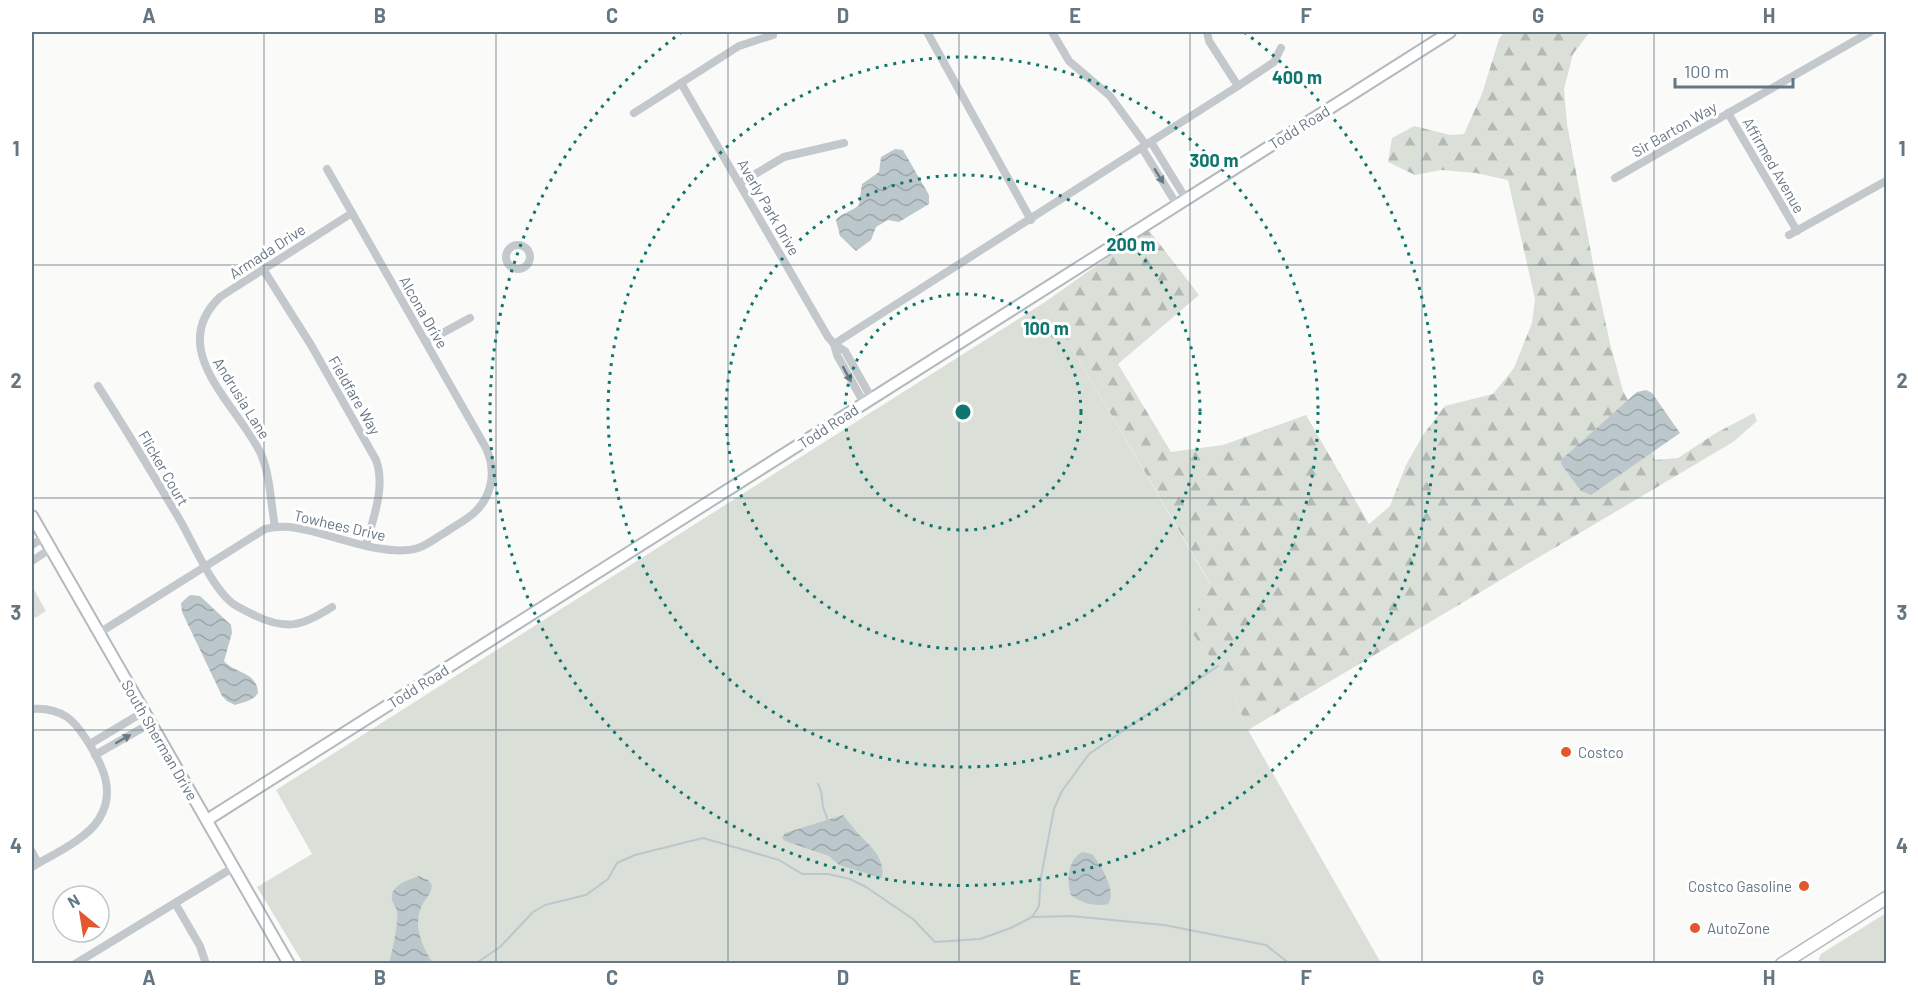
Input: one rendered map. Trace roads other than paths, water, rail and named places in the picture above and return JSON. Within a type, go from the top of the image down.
[{"type":"main road","points":[[1782,963],[1887,898]]},
{"type":"street","points":[[927,32],[1030,220]]},
{"type":"street","points":[[1052,32],[1069,61],[1110,96],[1130,120],[1181,202]]},
{"type":"street","points":[[1207,32],[1209,41],[1238,86]]},
{"type":"street","name":"Todd Road","points":[[207,820],[1450,32]]},
{"type":"street","name":"Sir Barton Way","points":[[1615,178],[1870,32]]},
{"type":"street","points":[[634,113],[739,46],[773,35]]},
{"type":"street","points":[[834,344],[1238,86],[1274,62],[1281,48]]},
{"type":"street","name":"Averly Park Drive","points":[[681,82],[828,337],[845,351],[868,401]]},
{"type":"street","name":"Affirmed Avenue","points":[[1728,113],[1793,233],[1887,181]]},
{"type":"street","points":[[740,183],[784,157],[844,143]]},
{"type":"street","name":"Alcona Drive","points":[[327,169],[486,448],[492,470]]},
{"type":"street","name":"Armada Drive","points":[[203,319],[210,306],[220,297],[352,213]]},
{"type":"street","name":"Fieldfare Way","points":[[263,269],[311,345],[378,465],[380,487],[366,545]]},
{"type":"street","points":[[426,342],[470,318]]},
{"type":"street","name":"Andrusia Lane","points":[[203,319],[199,335],[201,356],[261,456],[275,527]]},
{"type":"street","name":"Flicker Court","points":[[98,386],[145,460],[205,566],[231,602],[271,623],[286,625],[301,624],[332,607]]},
{"type":"street","name":"Towhees Drive","points":[[99,633],[254,534],[275,527],[294,527],[399,551],[427,544],[468,518],[480,507],[490,489],[492,470]]},
{"type":"street","name":"South Sherman Drive","points":[[32,516],[289,963]]},
{"type":"street","points":[[32,545],[43,538]]},
{"type":"street","points":[[32,561],[50,549]]},
{"type":"street","points":[[32,709],[49,710],[66,717],[78,727],[90,744],[107,781],[107,798],[103,813],[96,824],[84,835],[35,865],[32,852]]},
{"type":"street","points":[[90,744],[144,711]]},
{"type":"street","points":[[95,755],[151,723]]},
{"type":"street","points":[[75,963],[234,867]]},
{"type":"street","points":[[175,903],[200,946],[206,963]]},
{"type":"water","points":[[895,149],[903,150],[929,195],[929,204],[899,222],[888,220],[876,227],[871,240],[856,251],[840,236],[836,220],[859,205],[862,184],[879,172],[881,157]]},
{"type":"water","points":[[1646,390],[1652,393],[1680,433],[1591,495],[1581,491],[1561,464],[1562,459],[1637,392]]},
{"type":"water","points":[[190,595],[200,596],[231,625],[232,633],[224,661],[254,681],[258,693],[255,697],[235,705],[222,696],[182,612],[181,603]]},
{"type":"water","points":[[843,815],[878,857],[881,863],[882,878],[839,865],[829,856],[782,838],[785,833]]},
{"type":"water","points":[[1082,852],[1092,854],[1103,871],[1111,893],[1108,904],[1088,904],[1071,895],[1069,871],[1074,860]]},
{"type":"water","points":[[419,876],[428,880],[432,885],[420,910],[418,924],[423,945],[433,963],[389,963],[397,916],[392,894],[401,884]]},
{"type":"waterway","points":[[475,964],[500,947],[533,912],[545,905],[586,895],[608,879],[617,863],[635,855],[703,838],[779,860],[802,874],[828,874],[850,879],[866,887],[913,919],[935,942],[980,939],[1011,928],[1032,917],[1039,906],[1041,877],[1054,809],[1062,791],[1089,754],[1218,666]]},
{"type":"waterway","points":[[818,784],[827,819]]},
{"type":"waterway","points":[[1032,917],[1071,916],[1164,925],[1266,945],[1290,964]]},
{"type":"place","name":"Costco","points":[[1566,752]]},
{"type":"place","name":"Costco Gasoline","points":[[1804,886]]},
{"type":"place","name":"AutoZone","points":[[1695,928]]}]
